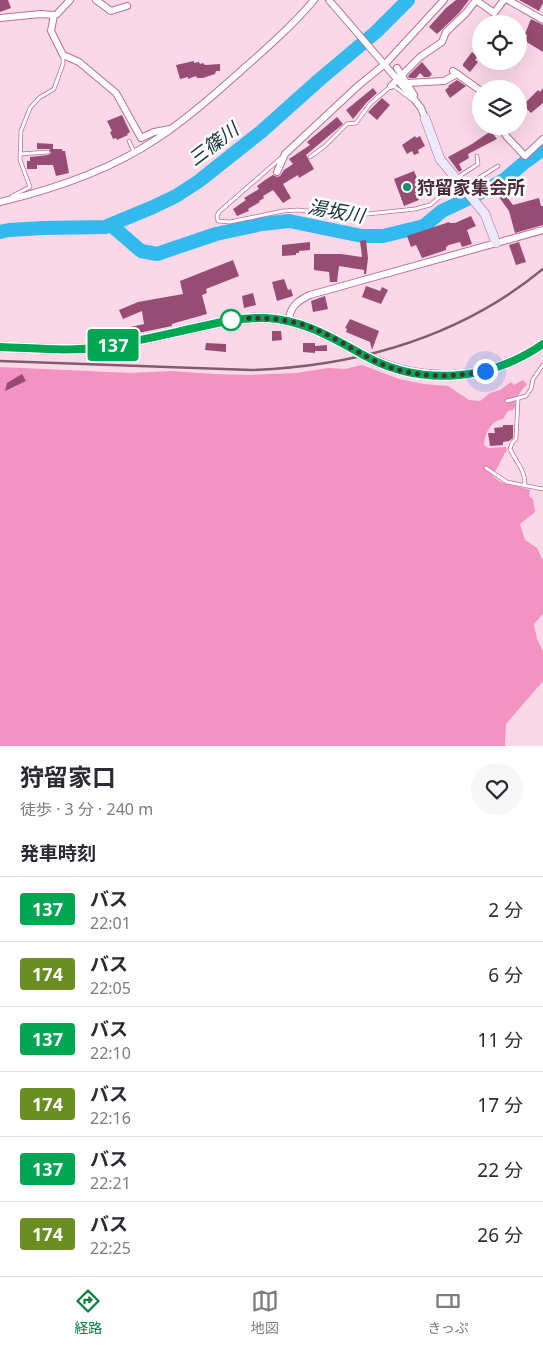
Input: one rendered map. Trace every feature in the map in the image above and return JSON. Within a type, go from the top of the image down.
[{"type":"main road","points":[[0,347],[88,349],[237,319],[264,318],[288,321],[317,330],[384,365],[417,374],[434,376],[468,375],[485,371],[517,360],[543,344]]},
{"type":"street","points":[[70,0],[54,16],[51,31],[63,55],[79,62],[116,93],[136,140],[154,132],[171,129]]},
{"type":"street","points":[[96,0],[111,11],[128,6]]},
{"type":"street","points":[[1,202],[68,183],[114,163],[171,129],[212,97],[260,54],[314,0]]},
{"type":"street","points":[[329,0],[383,62],[406,82],[414,93],[414,99]]},
{"type":"street","points":[[277,172],[285,154],[359,86],[444,0]]},
{"type":"street","points":[[391,86],[428,50],[442,42],[446,32],[466,14],[476,0],[494,13],[504,0]]},
{"type":"street","points":[[508,0],[543,20]]},
{"type":"street","points":[[0,18],[42,14],[54,16]]},
{"type":"street","points":[[397,68],[399,77],[421,108],[440,159],[479,206],[496,243]]},
{"type":"street","points":[[406,82],[438,82],[447,80],[455,73],[472,85]]},
{"type":"street","points":[[506,135],[525,156],[543,140]]},
{"type":"street","points":[[288,321],[290,311],[296,303],[310,295],[543,230]]},
{"type":"lane","points":[[1,202],[30,187],[20,154],[20,135],[28,111],[39,98],[54,89],[63,64],[63,55]]},
{"type":"lane","points":[[310,157],[347,124],[356,123],[370,104],[391,86],[396,87],[410,99],[414,99]]},
{"type":"lane","points":[[134,152],[136,140]]},
{"type":"lane","points":[[20,154],[48,152]]},
{"type":"lane","points":[[285,154],[219,212],[216,218],[218,221],[230,222],[297,210],[358,215],[415,209],[430,205],[460,184],[479,178],[498,166]]},
{"type":"lane","points":[[460,184],[478,164],[477,156]]},
{"type":"lane","points":[[507,401],[518,399],[529,393],[533,379],[543,365]]},
{"type":"lane","points":[[518,399],[516,439],[510,446],[510,449],[523,471],[525,486]]},
{"type":"lane","points":[[486,468],[504,481],[543,489]]},
{"type":"shaded area","points":[[362,365],[399,379],[448,386],[469,400],[480,401],[490,393],[500,390],[511,382],[514,385],[523,380],[527,384],[514,400],[516,405],[513,410],[508,411],[503,419],[495,422],[489,429],[484,445],[488,448],[506,447],[507,450],[492,475],[496,479],[530,490],[529,496],[533,499],[535,512],[520,524],[525,540],[537,548],[543,561],[543,614],[534,624],[537,639],[543,651],[543,681],[506,724],[505,746],[0,746],[0,367],[130,373],[171,371],[249,375],[296,373],[328,368],[345,369]]},
{"type":"building","points":[[0,0],[8,0],[11,8],[0,12]]},
{"type":"building","points":[[456,0],[469,0],[459,13],[437,34],[429,27]]},
{"type":"building","points":[[519,0],[543,0],[543,3],[539,11]]},
{"type":"building","points":[[531,19],[543,25],[543,52],[527,42],[527,29]]},
{"type":"building","points":[[472,52],[472,70],[470,72],[463,64]]},
{"type":"building","points":[[194,61],[194,63],[199,62],[205,65],[220,64],[220,71],[216,71],[215,74],[203,78],[197,78],[196,76],[180,79],[176,65]]},
{"type":"building","points":[[422,62],[432,74],[429,77],[424,77],[420,73],[416,78],[409,78],[408,76]]},
{"type":"building","points":[[457,80],[466,86],[450,98],[445,90]]},
{"type":"building","points":[[373,88],[377,93],[353,119],[346,110]]},
{"type":"building","points":[[543,88],[543,103],[531,113],[527,109],[527,101],[538,90],[540,92]]},
{"type":"building","points":[[382,98],[390,105],[377,120],[368,112]]},
{"type":"building","points":[[122,115],[130,132],[128,135],[117,140],[116,138],[113,139],[110,132],[112,131],[107,121]]},
{"type":"building","points":[[337,117],[343,124],[306,155],[314,169],[299,178],[298,175],[283,184],[291,198],[283,203],[273,190],[263,196],[264,198],[260,202],[248,209],[249,211],[237,216],[233,209],[246,200],[244,198],[259,189],[257,186],[273,175],[280,176],[284,170],[293,164],[289,159],[310,145],[307,142]]},
{"type":"building","points":[[485,135],[494,135],[497,139],[468,154],[469,158],[459,164],[462,170],[459,172],[448,157]]},
{"type":"building","points":[[415,136],[416,138],[420,136],[425,146],[418,150],[419,153],[414,155],[412,151],[407,154],[402,145]]},
{"type":"building","points":[[37,143],[53,144],[53,149],[65,151],[69,173],[56,176],[53,165],[37,165],[37,169],[27,169],[27,161],[30,161],[30,157],[51,153],[49,149],[37,149]]},
{"type":"building","points":[[414,171],[421,188],[415,190],[419,200],[404,206],[394,179]]},
{"type":"building","points":[[504,193],[513,205],[539,198],[541,206],[543,206],[543,225],[515,233],[509,211],[499,197]]},
{"type":"building","points":[[471,216],[476,226],[467,230],[472,244],[462,247],[460,242],[449,245],[446,247],[446,250],[422,258],[416,245],[411,247],[407,236],[449,222],[455,223]]},
{"type":"building","points":[[366,240],[368,258],[366,274],[364,274],[364,270],[339,266],[337,282],[330,282],[329,272],[314,270],[314,254],[341,254],[362,257],[360,241]]},
{"type":"building","points":[[310,242],[310,250],[299,251],[296,255],[282,256],[282,245]]},
{"type":"building","points":[[519,242],[526,262],[516,265],[509,245]]},
{"type":"building","points":[[233,260],[239,276],[206,289],[207,293],[202,295],[207,314],[172,324],[172,326],[124,336],[122,329],[144,324],[142,311],[123,319],[119,310],[138,302],[183,294],[180,281]]},
{"type":"building","points":[[284,279],[288,290],[291,289],[293,296],[277,301],[272,282]]},
{"type":"building","points":[[366,286],[380,291],[382,287],[388,290],[381,304],[362,297]]},
{"type":"building","points":[[253,293],[256,305],[244,308],[242,296]]},
{"type":"building","points":[[325,296],[328,309],[313,312],[311,301]]},
{"type":"building","points":[[350,319],[379,331],[372,350],[370,342],[346,332],[347,329],[345,328]]},
{"type":"building","points":[[272,331],[281,331],[282,340],[272,341]]},
{"type":"building","points":[[206,343],[226,344],[226,352],[205,350]]},
{"type":"building","points":[[303,343],[315,343],[315,346],[327,345],[327,351],[303,352]]},
{"type":"building","points":[[22,374],[26,381],[5,391],[7,383]]},
{"type":"building","points":[[503,425],[513,425],[513,438],[503,442],[503,445],[490,446],[488,433],[495,433],[494,428],[503,427]]},
{"type":"waterway","name":"三篠川","points":[[0,232],[43,228],[105,227],[176,196],[199,181],[262,131],[376,32],[408,0]]},
{"type":"waterway","name":"湯坂川","points":[[111,225],[141,251],[157,254],[216,234],[262,224],[289,221],[362,236],[383,236],[424,226],[442,211],[505,179],[543,149]]},
{"type":"railway","points":[[0,361],[251,370],[330,362],[406,344],[442,330],[477,313],[511,293],[543,269]]},
{"type":"bus line","name":"137","points":[[0,347],[88,349],[237,319],[264,318],[304,325],[329,336],[368,358],[400,370],[434,376],[451,376],[468,375],[502,366],[532,352],[543,344]]},
{"type":"place","name":"狩留家集会所","points":[[407,187]]},
{"type":"route","points":[[231,320],[264,318],[304,325],[384,365],[417,374],[451,376],[485,371]]}]
